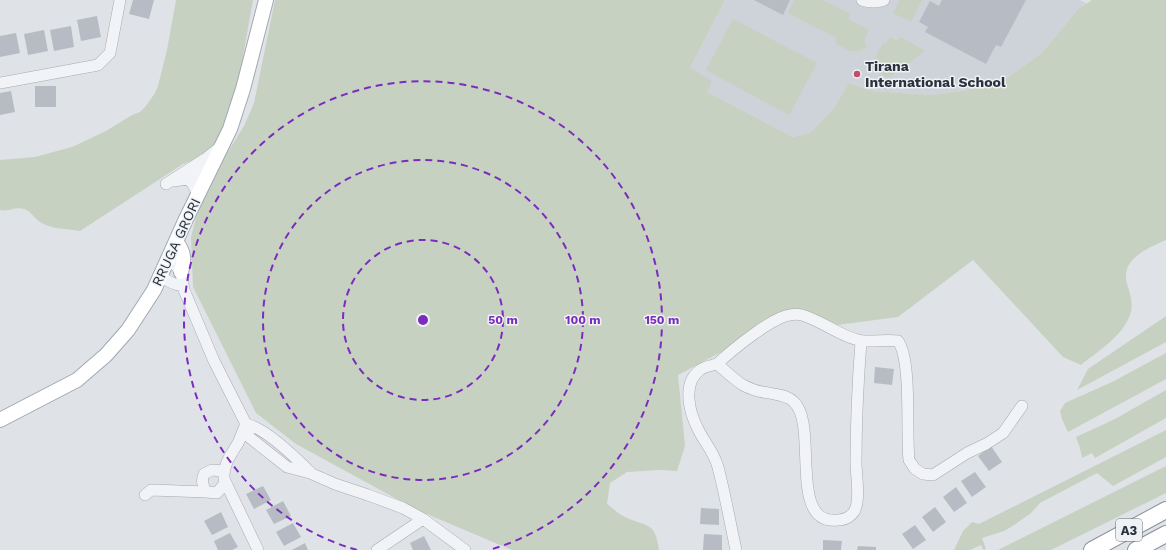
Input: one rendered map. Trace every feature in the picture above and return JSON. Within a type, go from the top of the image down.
[{"type":"highway","name":"A3","points":[[1092,550],[1166,510]]},
{"type":"highway","name":"A3","points":[[1136,550],[1166,534]]},
{"type":"main road","name":"RRUGA GRORI","points":[[0,420],[77,380],[106,355],[128,330],[154,290],[210,168],[230,129],[244,89],[266,0]]},
{"type":"main road","points":[[176,242],[181,248],[182,252],[182,279]]},
{"type":"street","points":[[0,83],[98,65],[110,53],[120,0]]},
{"type":"street","points":[[862,0],[870,3],[884,0]]},
{"type":"street","points":[[210,168],[194,177],[180,179],[166,184],[220,148]]},
{"type":"street","points":[[187,179],[192,183],[198,194]]},
{"type":"street","points":[[167,262],[174,264],[182,279],[214,361],[246,424],[249,437],[287,467],[310,473],[335,484],[403,508],[423,518],[465,550]]},
{"type":"street","points":[[161,276],[165,280],[174,284],[182,279]]},
{"type":"street","points":[[736,550],[717,465],[712,450],[698,429],[692,415],[688,392],[692,380],[699,370],[705,366],[717,364],[732,351],[772,322],[789,315],[803,316],[851,338],[861,340],[898,341],[902,347],[906,373],[909,460],[915,469],[923,474],[932,475],[1003,433],[1022,406]]},
{"type":"street","points":[[717,364],[742,385],[769,393],[783,395],[794,402],[801,413],[804,424],[806,473],[810,503],[816,514],[822,518],[829,521],[840,520],[852,516],[856,508],[858,498],[856,472],[856,412],[861,340]]},
{"type":"street","points":[[246,424],[239,442],[223,471],[225,483],[258,550]]},
{"type":"street","points":[[206,492],[202,479],[204,474],[212,470],[223,471]]},
{"type":"street","points":[[145,495],[151,490],[217,493],[225,483]]},
{"type":"street","points":[[377,550],[423,518]]},
{"type":"shaded area","name":"Tirana International School","points":[[725,0],[1080,0],[1086,3],[1079,8],[1042,53],[1000,83],[963,91],[931,95],[872,91],[849,83],[833,109],[810,133],[793,137],[707,92],[690,68]]},
{"type":"green space","points":[[176,0],[253,0],[236,96],[228,118],[214,144],[205,156],[198,160],[183,164],[80,231],[44,224],[24,209],[17,208],[0,210],[0,160],[35,157],[72,147],[106,131],[132,115],[140,112],[145,107],[158,86],[167,50]]},
{"type":"green space","points":[[275,0],[725,0],[690,68],[712,81],[707,92],[793,137],[810,133],[833,109],[849,83],[872,91],[931,95],[963,91],[1000,83],[1042,53],[1079,8],[1092,0],[1166,0],[1166,240],[1144,251],[1132,261],[1126,275],[1132,307],[1130,315],[1126,323],[1115,337],[1081,365],[1063,357],[973,260],[898,317],[837,325],[786,318],[678,375],[685,446],[677,471],[660,470],[627,472],[610,483],[607,504],[622,516],[649,526],[655,534],[659,550],[512,550],[415,509],[296,444],[256,413],[193,287],[191,237],[197,214],[212,177],[244,126],[254,103]]},
{"type":"green space","points":[[794,0],[823,0],[850,14],[848,19],[869,30],[864,40],[867,47],[857,51],[847,50],[835,43],[837,38],[788,13]]},
{"type":"green space","points":[[900,0],[922,0],[911,22],[893,13]]},
{"type":"green space","points":[[733,19],[817,63],[789,115],[706,70]]},
{"type":"green space","points":[[890,37],[897,41],[900,37],[925,51],[888,78],[873,70],[872,73],[868,71],[883,43],[886,44]]},
{"type":"green space","points":[[1166,316],[1166,342],[1077,390],[1088,369]]},
{"type":"green space","points":[[1166,353],[1166,379],[1068,432],[1060,411],[1065,403],[1112,382]]},
{"type":"green space","points":[[1166,390],[1166,418],[1095,458],[1092,453],[1082,458],[1076,437],[1115,419]]},
{"type":"green space","points":[[1166,430],[1166,457],[1113,486],[1097,473],[1040,503],[1030,514],[1004,531],[982,538],[986,549],[983,550],[981,545],[970,550],[954,550],[963,531],[972,522],[979,524]]},
{"type":"green space","points":[[1166,466],[1166,493],[1051,550],[998,550]]},
{"type":"building","points":[[133,0],[154,0],[149,19],[129,14]]},
{"type":"building","points":[[754,0],[790,0],[783,15]]},
{"type":"building","points":[[942,0],[1026,0],[1001,47],[996,45],[986,64],[925,32],[928,27],[919,22],[930,1],[939,6]]},
{"type":"building","points":[[97,16],[101,37],[81,41],[77,20]]},
{"type":"building","points":[[71,26],[74,47],[54,51],[50,30]]},
{"type":"building","points":[[44,30],[48,51],[28,55],[24,34]]},
{"type":"building","points":[[16,33],[20,53],[0,57],[0,36]]},
{"type":"building","points":[[35,86],[56,86],[56,107],[35,107]]},
{"type":"building","points":[[11,91],[15,112],[0,115],[0,93]]},
{"type":"building","points":[[875,367],[894,369],[892,385],[874,383]]},
{"type":"building","points":[[991,446],[1002,462],[989,471],[978,456]]},
{"type":"building","points":[[975,472],[986,487],[972,497],[961,481]]},
{"type":"building","points":[[263,486],[271,500],[254,509],[246,494]]},
{"type":"building","points":[[956,487],[967,503],[954,512],[943,497]]},
{"type":"building","points":[[283,501],[291,516],[274,524],[266,510]]},
{"type":"building","points":[[935,507],[946,522],[933,532],[922,517]]},
{"type":"building","points":[[701,508],[719,509],[719,525],[700,524]]},
{"type":"building","points":[[221,512],[228,527],[212,535],[204,521]]},
{"type":"building","points":[[293,523],[301,537],[284,546],[276,532]]},
{"type":"building","points":[[915,525],[926,540],[913,549],[902,534]]},
{"type":"building","points":[[230,533],[238,547],[232,550],[218,550],[214,541]]},
{"type":"building","points":[[704,534],[722,535],[722,550],[703,550]]},
{"type":"building","points":[[424,536],[431,550],[413,550],[410,543]]},
{"type":"building","points":[[823,540],[842,541],[841,550],[823,550]]},
{"type":"building","points":[[305,543],[308,550],[292,550]]},
{"type":"building","points":[[858,546],[876,547],[876,550],[857,550]]},
{"type":"place","name":"Tirana International School","points":[[857,74]]}]
